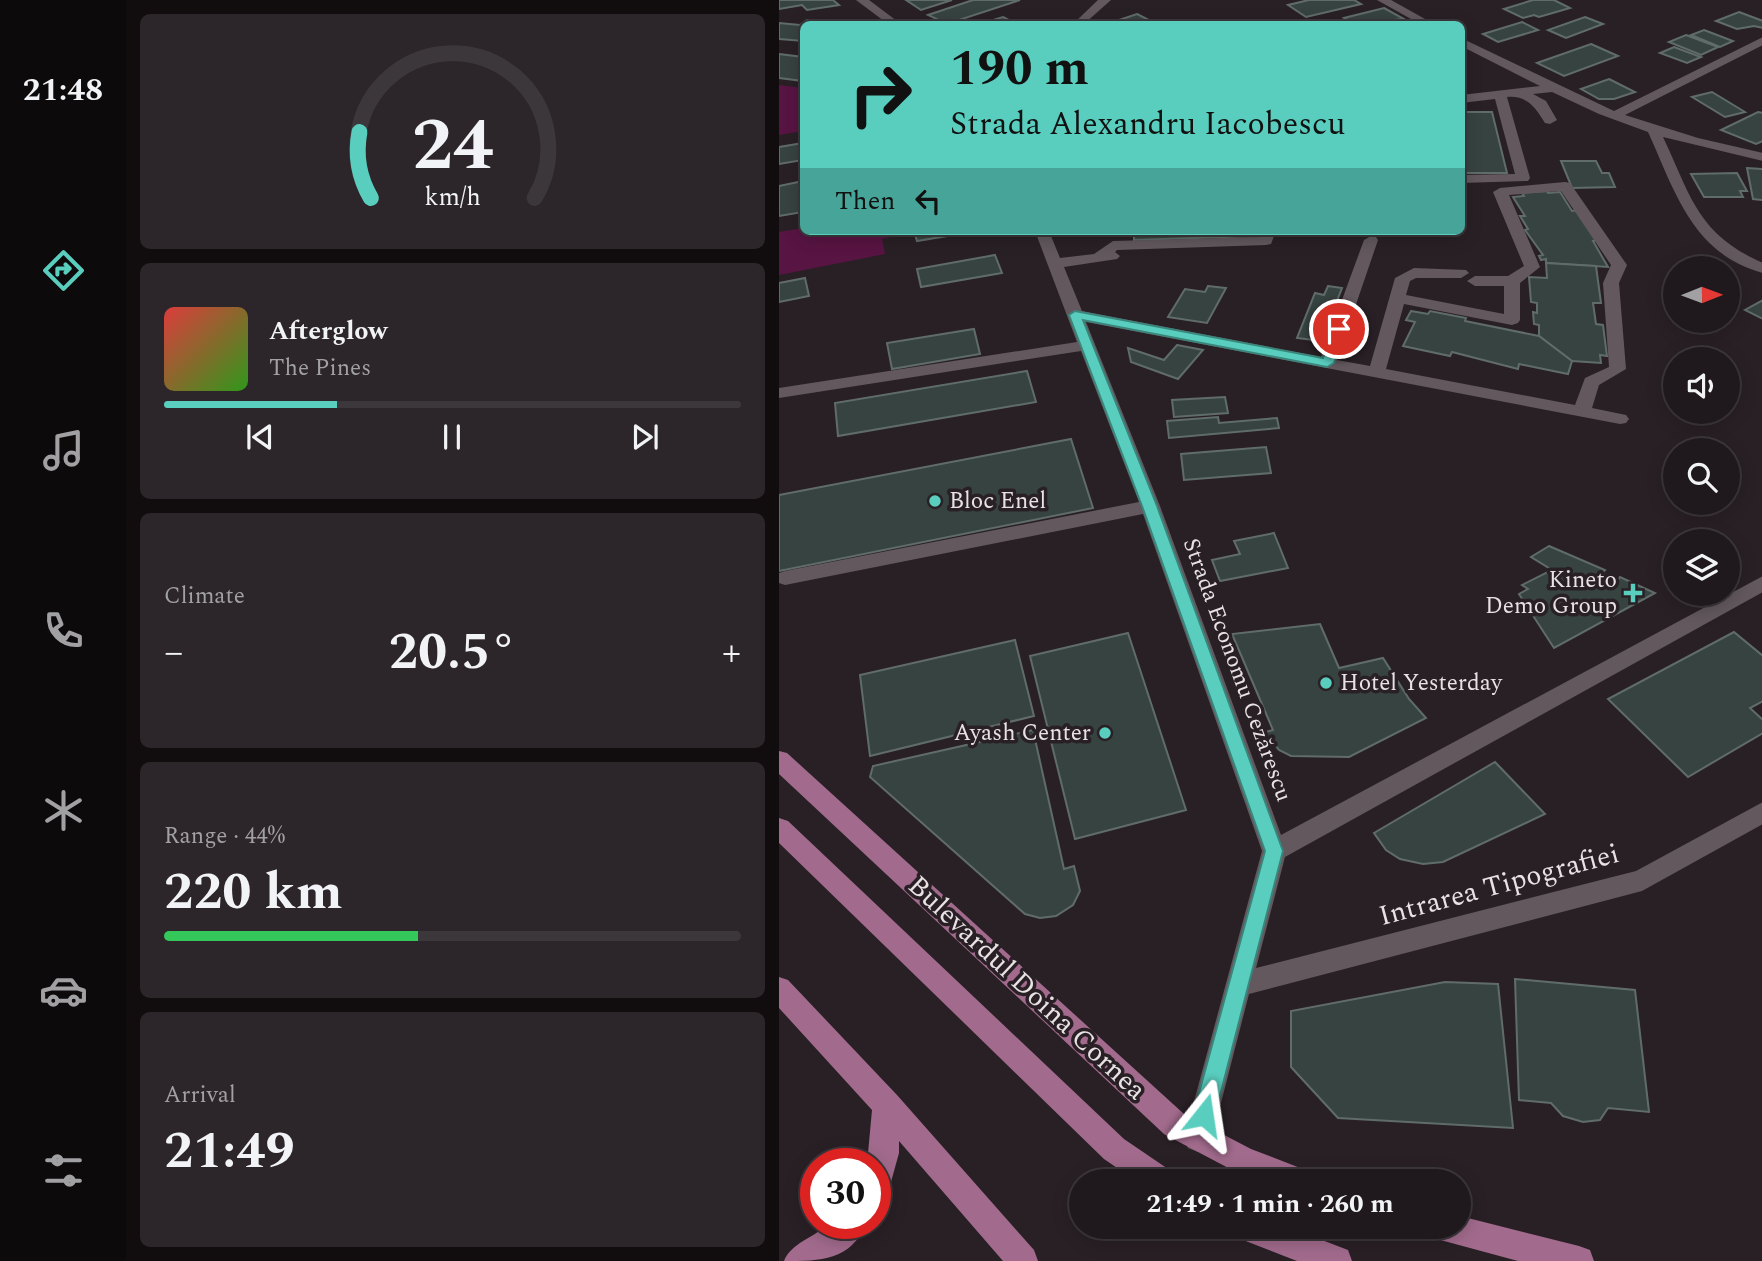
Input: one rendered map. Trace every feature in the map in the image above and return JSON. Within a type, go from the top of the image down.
[{"type":"main road","name":"Bulevardul Doina Cornea","points":[[779,760],[1174,1124],[1244,1161],[1266,1169]]},
{"type":"main road","points":[[779,828],[1114,1149],[1143,1169]]},
{"type":"main road","points":[[779,989],[887,1105],[1023,1261]]},
{"type":"main road","points":[[884,1148],[887,1105]]},
{"type":"main road","points":[[1471,1234],[1579,1261]]},
{"type":"main road","points":[[799,1261],[835,1239]]},
{"type":"main road","points":[[1280,1239],[1337,1261]]},
{"type":"street","points":[[862,0],[891,21]]},
{"type":"street","points":[[1081,21],[1105,0]]},
{"type":"street","points":[[1383,0],[1422,21]]},
{"type":"street","points":[[1615,115],[1762,40]]},
{"type":"street","points":[[1465,43],[1615,115],[1721,149],[1762,157]]},
{"type":"street","points":[[1465,98],[1555,88]]},
{"type":"street","points":[[1519,92],[1541,104],[1550,120]]},
{"type":"street","points":[[1465,179],[1523,178],[1500,94]]},
{"type":"street","points":[[1653,129],[1701,226],[1715,243],[1734,256],[1762,269]]},
{"type":"street","points":[[1377,372],[1403,278],[1414,273],[1512,281],[1532,267],[1500,192],[1565,186],[1619,265],[1611,283],[1618,369],[1591,383],[1582,411]]},
{"type":"street","name":"Strada Economu Cezărescu","points":[[1044,235],[1150,506],[1274,851]]},
{"type":"street","points":[[1100,256],[1113,246],[1266,241],[1268,235]]},
{"type":"street","points":[[1327,363],[1371,240]]},
{"type":"street","points":[[1054,263],[1100,256],[1202,254]]},
{"type":"street","points":[[1398,298],[1512,320],[1512,281]]},
{"type":"street","points":[[1075,315],[1620,419]]},
{"type":"street","points":[[779,393],[1088,345]]},
{"type":"street","points":[[785,578],[1150,506]]},
{"type":"street","points":[[1198,1138],[1274,851],[1762,583]]},
{"type":"street","name":"Intrarea Tipografiei","points":[[1238,985],[1642,880],[1762,812]]},
{"type":"shaded area","points":[[779,85],[800,88],[800,132],[779,135]]},
{"type":"shaded area","points":[[800,228],[800,235],[896,236],[882,239],[885,254],[779,275],[779,232]]},
{"type":"building","points":[[779,0],[833,0],[839,5],[807,10],[802,5],[779,9]]},
{"type":"building","points":[[906,0],[952,0],[921,10]]},
{"type":"building","points":[[973,0],[1020,0],[956,21],[941,21],[928,15]]},
{"type":"building","points":[[1309,0],[1354,0],[1361,4],[1306,17],[1288,5]]},
{"type":"building","points":[[1533,0],[1554,0],[1570,8],[1539,17],[1534,15],[1523,18],[1504,9]]},
{"type":"building","points":[[1384,8],[1404,19],[1349,21],[1344,18]]},
{"type":"building","points":[[1739,12],[1763,21],[1763,28],[1754,26],[1737,29],[1716,21]]},
{"type":"building","points":[[1137,14],[1147,19],[1141,21],[1116,21]]},
{"type":"building","points":[[1003,17],[1010,21],[990,21]]},
{"type":"building","points":[[1585,17],[1603,24],[1566,38],[1548,30]]},
{"type":"building","points":[[1522,22],[1538,30],[1498,42],[1483,34]]},
{"type":"building","points":[[779,23],[800,25],[800,41],[779,39]]},
{"type":"building","points":[[1704,30],[1733,41],[1720,47],[1691,35]]},
{"type":"building","points":[[1686,35],[1718,47],[1701,55],[1669,42]]},
{"type":"building","points":[[1591,44],[1618,56],[1564,76],[1537,63]]},
{"type":"building","points":[[1674,47],[1701,57],[1687,63],[1660,53]]},
{"type":"building","points":[[779,54],[800,57],[800,81],[779,78]]},
{"type":"building","points":[[1609,79],[1635,92],[1614,99],[1599,99],[1581,89]]},
{"type":"building","points":[[1712,92],[1745,112],[1725,117],[1692,97]]},
{"type":"building","points":[[1465,112],[1492,112],[1507,173],[1465,173]]},
{"type":"building","points":[[1758,112],[1763,113],[1763,141],[1756,144],[1721,130]]},
{"type":"building","points":[[800,144],[800,160],[779,164],[779,147]]},
{"type":"building","points":[[1561,161],[1596,161],[1602,173],[1609,173],[1615,187],[1572,188]]},
{"type":"building","points":[[1747,168],[1763,169],[1763,200],[1753,199]]},
{"type":"building","points":[[1737,173],[1747,191],[1740,191],[1743,197],[1704,197],[1691,174]]},
{"type":"building","points":[[800,182],[800,212],[779,216],[779,186]]},
{"type":"building","points":[[1560,192],[1572,211],[1579,210],[1598,240],[1593,241],[1608,267],[1546,263],[1546,259],[1541,260],[1539,256],[1543,255],[1525,230],[1528,229],[1520,216],[1525,216],[1513,197],[1524,196],[1522,193]]},
{"type":"building","points":[[915,235],[953,235],[917,241]]},
{"type":"building","points":[[1134,235],[1257,235],[1257,236],[1134,240]]},
{"type":"building","points":[[995,255],[1002,273],[921,287],[917,269]]},
{"type":"building","points":[[1546,263],[1596,266],[1601,303],[1593,303],[1596,324],[1603,325],[1607,356],[1600,355],[1601,363],[1572,361],[1539,336],[1539,325],[1534,324],[1533,312],[1537,313],[1537,303],[1531,302],[1529,277],[1547,278]]},
{"type":"building","points":[[805,278],[809,296],[779,302],[779,283]]},
{"type":"building","points":[[1208,286],[1226,288],[1207,323],[1168,317],[1185,289],[1205,292]]},
{"type":"building","points":[[1328,286],[1342,288],[1321,341],[1297,338],[1315,293],[1324,295]]},
{"type":"building","points":[[1763,300],[1763,319],[1745,310]]},
{"type":"building","points":[[1411,311],[1428,314],[1430,311],[1466,318],[1465,321],[1539,336],[1572,361],[1568,374],[1519,364],[1518,369],[1452,352],[1450,356],[1403,346],[1415,322],[1406,320]]},
{"type":"building","points":[[974,329],[980,354],[892,369],[887,343]]},
{"type":"building","points":[[1177,345],[1203,350],[1178,379],[1131,362],[1128,348],[1164,360]]},
{"type":"building","points":[[1027,371],[1036,402],[838,436],[835,403]]},
{"type":"building","points":[[1225,397],[1228,413],[1174,417],[1172,400]]},
{"type":"building","points":[[1218,417],[1219,423],[1277,418],[1279,428],[1169,438],[1167,421]]},
{"type":"building","name":"Bloc Enel","points":[[1071,439],[1093,508],[779,571],[779,495]]},
{"type":"building","points":[[1266,447],[1271,473],[1184,480],[1181,454]]},
{"type":"building","points":[[1274,533],[1288,568],[1220,581],[1212,560],[1240,554],[1234,541]]},
{"type":"building","points":[[1549,546],[1605,570],[1602,573],[1618,580],[1620,577],[1655,593],[1554,648],[1519,594],[1528,589],[1522,585],[1552,570],[1531,557]]},
{"type":"building","name":"Hotel Yesterday","points":[[1320,624],[1339,668],[1383,658],[1409,699],[1426,718],[1349,757],[1291,756],[1279,750],[1272,741],[1267,743],[1262,733],[1273,730],[1232,634]]},
{"type":"building","points":[[1734,632],[1763,656],[1763,701],[1750,708],[1763,720],[1763,733],[1688,777],[1608,699]]},
{"type":"building","name":"Ayash Center","points":[[1128,633],[1186,810],[1075,839],[1030,656]]},
{"type":"building","points":[[1015,640],[1034,716],[870,756],[860,675]]},
{"type":"building","points":[[1033,730],[1064,869],[1074,866],[1080,891],[1073,905],[1056,916],[1040,918],[1025,914],[870,777],[873,766]]},
{"type":"building","points":[[1495,762],[1545,814],[1443,862],[1423,864],[1400,859],[1386,850],[1374,833]]},
{"type":"building","points":[[1515,979],[1635,990],[1649,1112],[1608,1108],[1600,1120],[1583,1122],[1563,1116],[1551,1103],[1519,1100]]},
{"type":"building","points":[[1445,982],[1498,984],[1513,1128],[1338,1118],[1291,1067],[1291,1011]]},
{"type":"place","name":"Bloc Enel","points":[[935,501]]},
{"type":"place","name":"Kineto Demo Group","points":[[1633,593]]},
{"type":"place","name":"Hotel Yesterday","points":[[1326,683]]},
{"type":"place","name":"Ayash Center","points":[[1105,733]]},
{"type":"route","points":[[1204,1115],[1274,851],[1150,506],[1075,315],[1327,363],[1339,329]]}]
